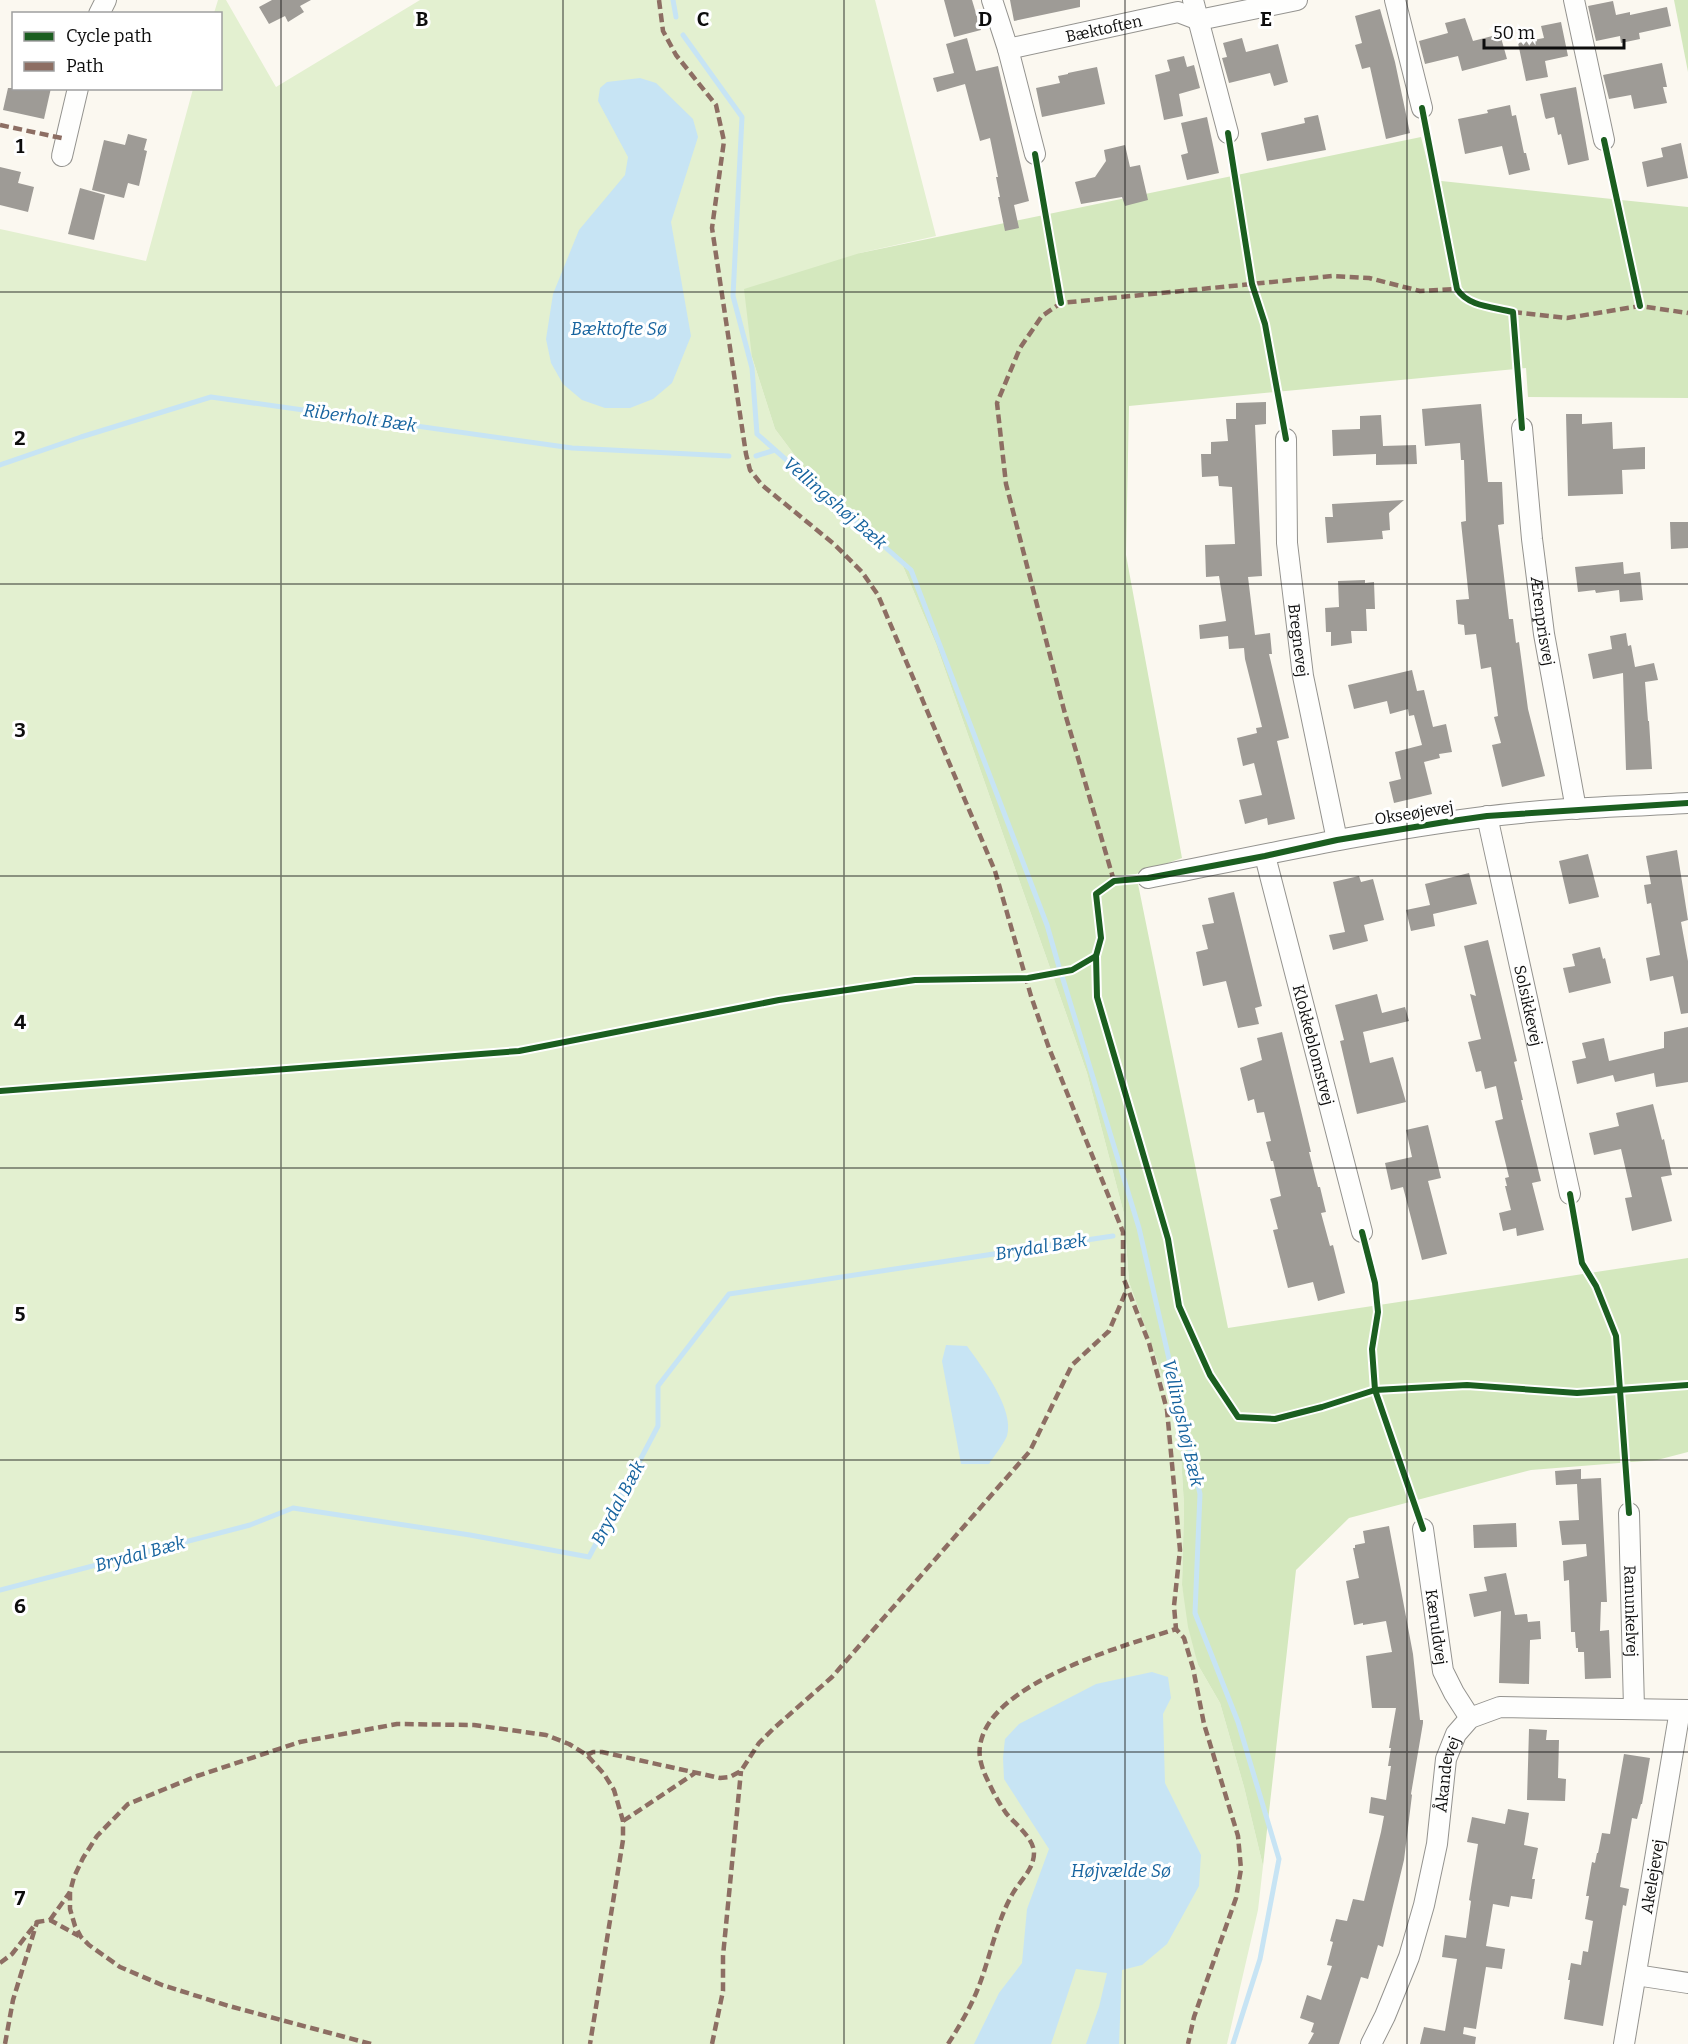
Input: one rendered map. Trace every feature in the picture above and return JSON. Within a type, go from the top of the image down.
[{"type":"street","points":[[992,0],[1008,49],[1035,154]]},
{"type":"street","points":[[1193,0],[1228,133]]},
{"type":"street","name":"Bæktoften","points":[[1008,49],[1178,12],[1199,20],[1297,0]]},
{"type":"street","points":[[1395,0],[1422,108]]},
{"type":"street","points":[[1574,0],[1604,140]]},
{"type":"street","points":[[62,156],[78,90]]},
{"type":"street","name":"Ærenprisvej","points":[[1522,428],[1544,634],[1576,809]]},
{"type":"street","name":"Bregnevej","points":[[1286,439],[1287,543],[1303,676],[1337,840]]},
{"type":"street","name":"Okseøjevej","points":[[1148,878],[1337,840],[1487,816],[1688,803]]},
{"type":"street","name":"Solsikkevej","points":[[1487,816],[1570,1194]]},
{"type":"street","name":"Klokkeblomstvej","points":[[1265,856],[1362,1232]]},
{"type":"street","name":"Ranunkelvej","points":[[1629,1513],[1634,1708]]},
{"type":"street","name":"Kæruldvej","points":[[1423,1529],[1443,1671],[1470,1718]]},
{"type":"street","name":"Åkandevej","points":[[1371,2044],[1409,1957],[1424,1905],[1437,1844],[1446,1759],[1456,1734],[1470,1718],[1500,1707],[1684,1710]]},
{"type":"street","name":"Akelejevej","points":[[1624,2044],[1684,1710]]},
{"type":"street","points":[[1636,1975],[1688,1983]]},
{"type":"green space","points":[[218,0],[226,0],[276,87],[420,0],[875,0],[936,236],[860,253],[752,357],[775,429],[817,485],[902,564],[936,644],[1087,1073],[1124,1214],[1129,1282],[1179,1423],[1184,1506],[1182,1585],[1198,1665],[1220,1703],[1263,1866],[1258,1910],[1227,2044],[0,2044],[0,229],[146,261],[193,90],[222,90],[222,12],[214,12]]},
{"type":"green space","points":[[1674,0],[1688,0],[1688,72]]},
{"type":"green space","points":[[1421,137],[1432,180],[1688,207],[1688,398],[1528,397],[1526,368],[1129,406],[1126,555],[1182,858],[1136,874],[1228,1328],[1688,1258],[1688,1452],[1657,1460],[1531,1470],[1349,1518],[1296,1570],[1263,1866],[1220,1703],[1198,1665],[1188,1627],[1182,1585],[1184,1506],[1179,1423],[1129,1282],[1124,1214],[1087,1073],[936,644],[902,564],[817,485],[775,429],[752,357],[744,289],[860,253]]},
{"type":"water","name":"Bæktofte Sø","points":[[640,78],[656,83],[693,119],[698,137],[671,222],[691,336],[672,383],[653,399],[630,408],[605,408],[582,400],[563,384],[551,363],[546,339],[553,294],[579,230],[625,175],[628,157],[598,101],[600,88],[607,82]]},
{"type":"water","points":[[946,1345],[967,1346],[1002,1401],[1008,1425],[1007,1436],[989,1464],[961,1464],[942,1361]]},
{"type":"water","name":"Højvælde Sø","points":[[1152,1672],[1168,1677],[1171,1698],[1163,1714],[1165,1783],[1201,1855],[1199,1886],[1167,1944],[1142,1965],[1122,1970],[1119,2044],[1086,2044],[1099,2007],[1107,1973],[1076,1969],[1051,2044],[974,2044],[999,1993],[1022,1963],[1027,1909],[1049,1849],[1004,1779],[1005,1739],[1019,1724],[1096,1684]]},
{"type":"building","points":[[272,0],[311,0],[300,6],[304,12],[288,22],[285,16],[269,24],[259,7]]},
{"type":"building","points":[[944,0],[972,0],[981,30],[954,37]]},
{"type":"building","points":[[1010,0],[1080,0],[1080,7],[1014,21]]},
{"type":"building","points":[[1613,1],[1616,15],[1630,12],[1630,15],[1667,7],[1671,26],[1639,33],[1640,39],[1621,43],[1620,36],[1596,41],[1588,6]]},
{"type":"building","points":[[1380,9],[1395,62],[1410,133],[1386,139],[1370,67],[1362,69],[1355,45],[1362,43],[1355,16]]},
{"type":"building","points":[[1465,18],[1473,41],[1500,34],[1507,59],[1462,71],[1458,56],[1425,64],[1419,41],[1448,33],[1445,23]]},
{"type":"building","points":[[1561,22],[1568,56],[1545,61],[1548,77],[1526,81],[1518,43],[1544,38],[1541,26]]},
{"type":"building","points":[[967,38],[976,71],[998,66],[1029,201],[1014,205],[1019,228],[1005,231],[990,138],[980,141],[965,84],[937,92],[933,78],[954,73],[946,44]]},
{"type":"building","points":[[1242,38],[1246,52],[1278,44],[1288,82],[1274,86],[1270,73],[1229,83],[1222,58],[1227,57],[1223,43]]},
{"type":"building","points":[[1184,56],[1187,67],[1194,65],[1200,88],[1179,94],[1183,116],[1164,120],[1155,75],[1170,71],[1167,60]]},
{"type":"building","points":[[1662,63],[1667,87],[1663,87],[1667,103],[1634,109],[1631,95],[1609,99],[1603,75]]},
{"type":"building","points":[[1097,67],[1105,104],[1042,117],[1036,88],[1060,83],[1058,76]]},
{"type":"building","points":[[1576,87],[1589,160],[1568,165],[1561,134],[1558,135],[1554,117],[1546,119],[1540,94]]},
{"type":"building","points":[[8,88],[12,90],[51,90],[44,119],[3,110]]},
{"type":"building","points":[[1510,105],[1512,116],[1516,115],[1530,170],[1509,175],[1502,146],[1465,154],[1458,119],[1488,113],[1487,110]]},
{"type":"building","points":[[1318,115],[1326,150],[1267,161],[1261,133],[1305,123],[1304,118]]},
{"type":"building","points":[[1207,117],[1219,173],[1187,180],[1181,155],[1188,153],[1181,123]]},
{"type":"building","points":[[128,134],[147,139],[144,150],[147,151],[139,186],[128,183],[124,198],[92,190],[104,140],[125,145]]},
{"type":"building","points":[[1681,143],[1688,178],[1647,187],[1642,162],[1663,157],[1661,148]]},
{"type":"building","points":[[1125,145],[1130,167],[1140,165],[1148,200],[1125,206],[1122,197],[1081,204],[1075,182],[1095,177],[1106,161],[1104,150]]},
{"type":"building","points":[[0,167],[21,172],[18,183],[34,187],[28,212],[0,205]]},
{"type":"building","points":[[80,188],[105,195],[94,240],[68,234]]},
{"type":"building","points":[[1266,402],[1266,424],[1255,425],[1262,576],[1248,577],[1255,635],[1270,633],[1272,654],[1269,654],[1289,738],[1277,741],[1295,819],[1268,825],[1267,818],[1245,824],[1239,800],[1262,795],[1254,763],[1243,766],[1237,738],[1257,733],[1256,728],[1262,727],[1244,648],[1229,649],[1228,636],[1200,639],[1199,625],[1226,621],[1219,576],[1206,577],[1205,545],[1235,544],[1232,487],[1219,486],[1218,476],[1202,477],[1201,454],[1211,454],[1211,442],[1228,441],[1226,419],[1236,419],[1236,403]]},
{"type":"building","points":[[1481,404],[1488,482],[1502,482],[1504,524],[1498,525],[1509,619],[1513,619],[1516,643],[1519,642],[1528,709],[1545,776],[1502,787],[1492,745],[1501,743],[1494,717],[1498,716],[1491,667],[1481,669],[1476,634],[1465,635],[1464,625],[1458,624],[1456,600],[1469,599],[1461,522],[1466,521],[1464,460],[1461,460],[1460,443],[1425,446],[1422,409]]},
{"type":"building","points":[[1566,414],[1582,414],[1582,424],[1612,422],[1613,449],[1645,447],[1645,469],[1622,470],[1623,494],[1568,496]]},
{"type":"building","points":[[1381,415],[1383,446],[1416,445],[1417,464],[1376,465],[1376,454],[1333,456],[1332,430],[1360,429],[1360,416]]},
{"type":"building","points":[[1404,500],[1389,513],[1390,530],[1382,531],[1383,539],[1327,543],[1325,517],[1333,517],[1332,504]]},
{"type":"building","points":[[1670,522],[1688,522],[1688,548],[1671,549]]},
{"type":"building","points":[[1623,562],[1624,574],[1640,572],[1643,600],[1620,602],[1619,590],[1596,593],[1595,590],[1578,592],[1575,567]]},
{"type":"building","points":[[1365,580],[1365,583],[1374,582],[1375,609],[1366,609],[1367,631],[1351,631],[1352,643],[1331,646],[1331,632],[1326,632],[1325,608],[1339,607],[1338,581]]},
{"type":"building","points":[[1626,633],[1635,667],[1654,663],[1658,680],[1645,682],[1652,769],[1626,770],[1623,673],[1593,679],[1588,654],[1612,649],[1610,636]]},
{"type":"building","points":[[1412,670],[1417,691],[1424,690],[1433,727],[1446,724],[1452,752],[1439,754],[1440,758],[1424,762],[1432,794],[1394,803],[1389,782],[1401,779],[1395,752],[1422,745],[1414,715],[1409,716],[1408,709],[1390,714],[1387,701],[1354,709],[1348,685]]},
{"type":"building","points":[[1677,850],[1688,920],[1681,922],[1688,961],[1688,1013],[1681,1014],[1673,976],[1650,981],[1646,958],[1660,955],[1651,903],[1647,904],[1644,885],[1651,884],[1646,856]]},
{"type":"building","points":[[1588,854],[1599,897],[1569,904],[1559,861]]},
{"type":"building","points":[[1469,873],[1477,904],[1433,914],[1435,926],[1411,931],[1406,910],[1430,905],[1425,884]]},
{"type":"building","points":[[1359,876],[1361,882],[1373,879],[1384,920],[1364,925],[1368,941],[1333,950],[1329,935],[1345,932],[1333,882]]},
{"type":"building","points":[[1234,892],[1262,1006],[1255,1008],[1259,1024],[1238,1028],[1226,981],[1203,986],[1196,952],[1208,949],[1202,925],[1214,923],[1208,898]]},
{"type":"building","points":[[1488,940],[1517,1061],[1514,1062],[1523,1100],[1521,1100],[1541,1181],[1532,1183],[1544,1230],[1517,1236],[1516,1228],[1503,1231],[1499,1213],[1511,1210],[1505,1186],[1507,1186],[1505,1178],[1509,1177],[1495,1121],[1503,1119],[1496,1086],[1485,1089],[1481,1071],[1476,1072],[1468,1042],[1481,1039],[1470,994],[1476,996],[1464,946]]},
{"type":"building","points":[[1600,947],[1611,983],[1569,993],[1563,968],[1575,966],[1572,954]]},
{"type":"building","points":[[1377,994],[1382,1013],[1405,1007],[1409,1021],[1363,1032],[1370,1063],[1393,1057],[1406,1102],[1357,1114],[1340,1041],[1344,1040],[1335,1005]]},
{"type":"building","points":[[1688,1027],[1688,1082],[1656,1087],[1654,1073],[1615,1082],[1613,1075],[1577,1084],[1572,1061],[1586,1058],[1582,1043],[1604,1038],[1609,1061],[1664,1048],[1664,1032]]},
{"type":"building","points":[[1282,1032],[1311,1152],[1309,1152],[1326,1212],[1321,1213],[1330,1246],[1333,1245],[1345,1293],[1318,1301],[1313,1282],[1288,1288],[1273,1230],[1278,1229],[1270,1199],[1281,1196],[1266,1142],[1271,1141],[1264,1112],[1257,1113],[1254,1099],[1248,1101],[1240,1068],[1262,1060],[1257,1038]]},
{"type":"building","points":[[1653,1104],[1672,1175],[1661,1177],[1672,1221],[1632,1231],[1625,1198],[1632,1197],[1621,1149],[1594,1155],[1589,1133],[1619,1126],[1616,1113]]},
{"type":"building","points":[[1428,1125],[1441,1178],[1428,1181],[1447,1254],[1422,1260],[1403,1187],[1391,1190],[1385,1163],[1412,1157],[1406,1130]]},
{"type":"building","points":[[1581,1469],[1581,1479],[1601,1478],[1607,1602],[1601,1602],[1600,1631],[1609,1630],[1611,1678],[1585,1679],[1584,1652],[1578,1652],[1575,1632],[1571,1632],[1569,1580],[1564,1581],[1563,1561],[1587,1556],[1586,1544],[1562,1545],[1559,1521],[1579,1520],[1577,1484],[1556,1485],[1555,1471]]},
{"type":"building","points":[[1516,1523],[1517,1547],[1474,1548],[1473,1525]]},
{"type":"building","points":[[1389,1526],[1413,1654],[1420,1720],[1423,1720],[1411,1794],[1404,1860],[1383,1947],[1378,1945],[1368,1979],[1361,1977],[1339,2044],[1308,2044],[1314,2033],[1311,2032],[1314,2023],[1300,2018],[1307,1995],[1321,2000],[1332,1966],[1327,1965],[1336,1919],[1347,1921],[1353,1899],[1364,1901],[1384,1816],[1369,1813],[1371,1797],[1386,1800],[1391,1766],[1388,1766],[1391,1748],[1389,1748],[1396,1708],[1372,1708],[1366,1656],[1392,1652],[1386,1621],[1354,1625],[1346,1581],[1359,1578],[1353,1548],[1355,1545],[1365,1543],[1363,1531]]},
{"type":"building","points":[[1506,1573],[1515,1615],[1527,1614],[1528,1622],[1540,1621],[1541,1639],[1530,1640],[1529,1684],[1499,1683],[1501,1611],[1474,1617],[1469,1594],[1487,1591],[1484,1577]]},
{"type":"building","points":[[1529,1729],[1547,1730],[1546,1740],[1559,1740],[1558,1778],[1566,1779],[1565,1801],[1527,1800]]},
{"type":"building","points":[[1624,1754],[1650,1758],[1642,1804],[1637,1819],[1632,1818],[1620,1887],[1629,1889],[1626,1906],[1623,1905],[1603,2026],[1564,2019],[1571,1963],[1581,1965],[1583,1951],[1588,1952],[1593,1921],[1585,1919],[1589,1896],[1586,1896],[1592,1862],[1595,1863],[1602,1833],[1610,1834]]},
{"type":"building","points":[[1508,1809],[1529,1813],[1524,1845],[1538,1848],[1532,1879],[1535,1879],[1532,1899],[1511,1896],[1509,1907],[1493,1904],[1486,1946],[1505,1949],[1502,1969],[1486,1967],[1476,2029],[1464,2027],[1463,2034],[1476,2037],[1475,2044],[1420,2044],[1424,2027],[1445,2031],[1457,1959],[1442,1957],[1445,1935],[1466,1938],[1471,1901],[1469,1900],[1478,1844],[1467,1842],[1472,1817],[1505,1824]]},
{"type":"waterway","name":"Vellingshøj Bæk","points":[[673,0],[676,17]]},
{"type":"waterway","name":"Vellingshøj Bæk","points":[[683,35],[742,117],[733,296],[752,368],[757,434],[911,570],[1047,925],[1059,967]]},
{"type":"waterway","name":"Riberholt Bæk","points":[[0,465],[81,437],[211,397],[572,448],[729,456]]},
{"type":"waterway","name":"Riberholt Bæk","points":[[756,456],[775,450]]},
{"type":"waterway","name":"Vellingshøj Bæk","points":[[1062,976],[1139,1228],[1200,1494],[1195,1613],[1238,1722],[1279,1859],[1260,1959],[1233,2044]]},
{"type":"waterway","name":"Brydal Bæk","points":[[0,1590],[250,1525],[293,1508],[470,1535],[589,1557],[658,1426],[658,1386],[729,1294],[1113,1236]]},
{"type":"marked path","points":[[659,0],[663,31],[676,55],[716,105],[724,141],[712,228],[750,470],[762,485],[834,544],[862,572],[878,595],[995,871],[1031,996],[1049,1048],[1123,1232],[1123,1277],[1149,1343],[1167,1410],[1180,1550],[1174,1606],[1176,1629]]},
{"type":"marked path","points":[[0,125],[66,139]]},
{"type":"marked path","points":[[1114,881],[1064,710],[1006,484],[997,403],[1020,348],[1042,316],[1061,303],[1332,276],[1369,278],[1420,291],[1457,289]]},
{"type":"marked path","points":[[1513,312],[1567,318],[1640,306],[1688,313]]},
{"type":"marked path","points":[[587,1755],[602,1752],[720,1778],[730,1777],[741,1771],[759,1743],[832,1677],[1030,1451],[1072,1365],[1109,1331],[1127,1289]]},
{"type":"marked path","points":[[948,2044],[979,1987],[1006,1906],[1029,1870],[1034,1853],[1031,1842],[1003,1809],[983,1769],[980,1746],[989,1723],[1007,1703],[1032,1685],[1094,1657],[1176,1629],[1184,1638],[1193,1668],[1204,1724],[1238,1836],[1241,1869],[1236,1898],[1194,2017],[1188,2044]]},
{"type":"marked path","points":[[371,2044],[229,2006],[162,1985],[120,1967],[89,1945],[75,1926],[70,1909],[70,1892],[83,1858],[97,1836],[128,1804],[197,1776],[300,1742],[397,1724],[474,1725],[546,1735],[569,1744],[587,1755],[604,1774],[614,1790],[623,1821],[623,1840],[590,2044]]},
{"type":"marked path","points":[[712,2044],[723,1991],[723,1956],[741,1771]]},
{"type":"marked path","points":[[623,1821],[695,1773]]},
{"type":"marked path","points":[[50,1920],[70,1892]]},
{"type":"marked path","points":[[0,1963],[12,1954],[37,1922],[50,1920],[79,1936]]},
{"type":"marked path","points":[[5,2044],[13,2000],[37,1922]]},
{"type":"cycle path","points":[[1422,108],[1457,289],[1475,303],[1513,312],[1522,428]]},
{"type":"cycle path","points":[[1228,133],[1252,284],[1265,324],[1286,439]]},
{"type":"cycle path","points":[[1604,140],[1640,306]]},
{"type":"cycle path","points":[[1035,154],[1061,303]]},
{"type":"cycle path","points":[[0,1091],[519,1051],[779,1000],[915,980],[1028,978],[1072,970],[1096,956],[1101,938],[1096,894],[1114,881],[1148,878],[1337,840],[1487,816],[1688,803]]},
{"type":"cycle path","points":[[1096,956],[1097,997],[1168,1239],[1179,1306],[1210,1375],[1238,1417],[1275,1419],[1375,1390],[1467,1385],[1577,1393],[1688,1385]]},
{"type":"cycle path","points":[[1570,1194],[1582,1263],[1596,1286],[1616,1336],[1629,1513]]},
{"type":"cycle path","points":[[1362,1232],[1375,1283],[1378,1312],[1372,1349],[1375,1390],[1423,1529]]}]
